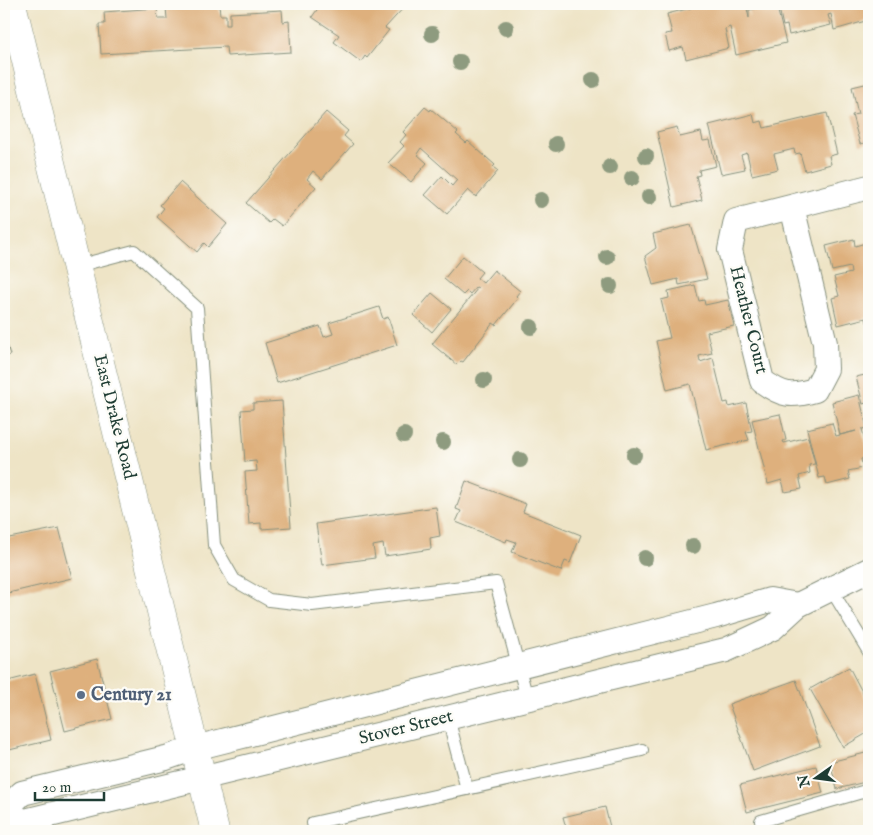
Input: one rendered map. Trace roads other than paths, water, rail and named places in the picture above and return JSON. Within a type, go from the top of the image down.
[{"type":"main road","name":"East Drake Road","points":[[12,4],[215,831]]},
{"type":"street","name":"Heather Court","points":[[792,207],[825,343],[826,370],[815,390],[797,395],[778,393],[762,381],[730,250],[736,220],[869,188]]},
{"type":"street","name":"Stover Street","points":[[798,605],[770,600],[519,667],[22,793],[4,812],[26,821],[726,650],[774,628],[798,605],[869,570]]},
{"type":"lane","points":[[76,266],[134,252],[198,308],[214,545],[234,580],[269,600],[312,605],[496,583],[527,698]]},
{"type":"lane","points":[[831,589],[869,652]]},
{"type":"lane","points":[[448,718],[467,789]]},
{"type":"lane","points":[[315,831],[313,823],[642,750]]},
{"type":"lane","points":[[764,831],[761,821],[869,790]]},
{"type":"place","name":"Century 21","points":[[81,695]]}]
